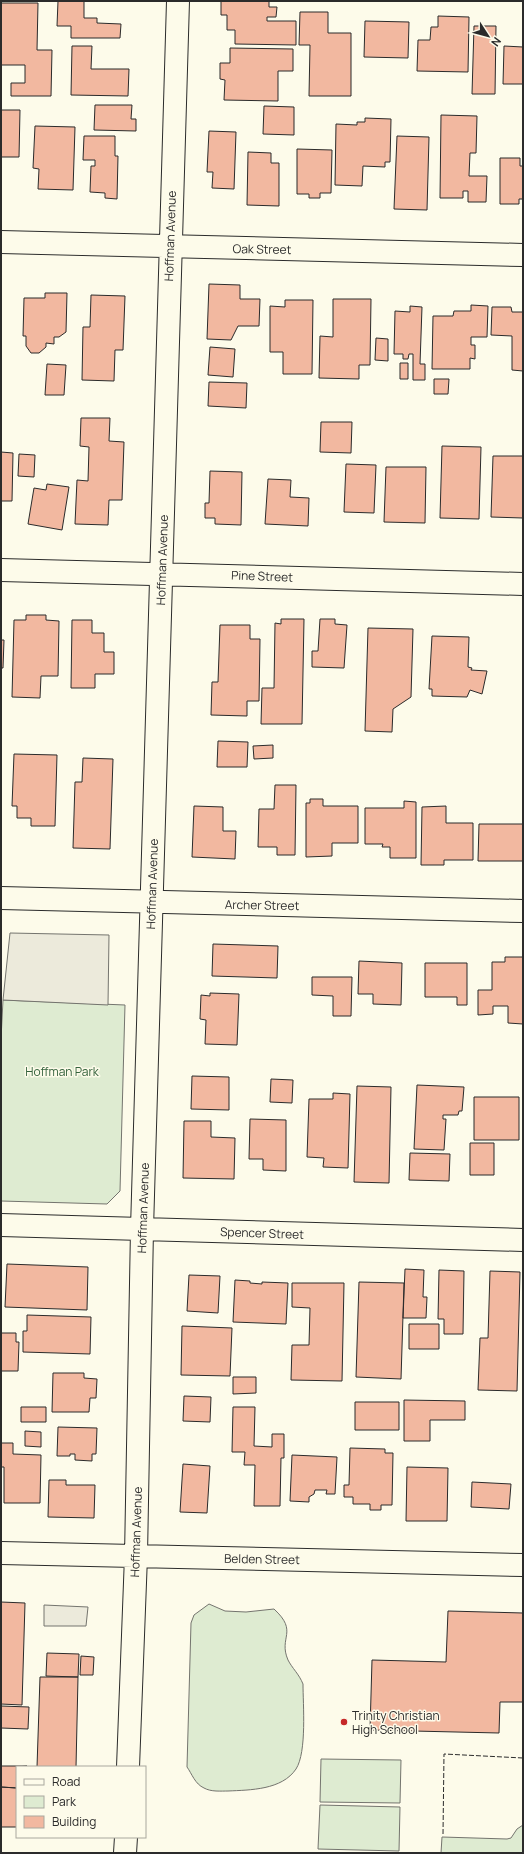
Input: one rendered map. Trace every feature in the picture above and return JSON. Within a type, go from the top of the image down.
[{"type":"street","name":"Hoffman Avenue","points":[[128,1766],[136,1556],[142,1229],[169,247],[178,1]]},
{"type":"street","name":"Oak Street","points":[[1,242],[523,255]]},
{"type":"street","name":"Pine Street","points":[[1,570],[161,573],[523,584]]},
{"type":"street","name":"Archer Street","points":[[1,898],[523,911]]},
{"type":"street","name":"Spencer Street","points":[[1,1225],[523,1240]]},
{"type":"street","name":"Belden Street","points":[[1,1553],[523,1565]]},
{"type":"street","points":[[125,1853],[126,1838]]},
{"type":"green space","name":"Hoffman Park","points":[[3,1000],[125,1005],[120,1191],[107,1204],[1,1201],[1,1039]]},
{"type":"green space","points":[[209,1604],[225,1611],[246,1612],[274,1609],[285,1623],[287,1629],[285,1646],[288,1660],[303,1684],[304,1715],[302,1751],[296,1769],[290,1776],[283,1781],[265,1788],[219,1791],[210,1790],[198,1784],[187,1767],[191,1623],[194,1615]]},
{"type":"green space","points":[[321,1759],[401,1760],[400,1803],[320,1802]]},
{"type":"green space","points":[[320,1805],[400,1807],[399,1851],[318,1849]]},
{"type":"green space","points":[[523,1825],[523,1853],[441,1853],[442,1837],[507,1839],[511,1838],[517,1829]]},
{"type":"shaded area","points":[[10,933],[109,935],[108,1005],[3,1000]]},
{"type":"shaded area","points":[[44,1605],[88,1607],[86,1626],[44,1626]]},
{"type":"building","points":[[58,1],[84,1],[84,18],[97,18],[97,23],[121,24],[120,38],[71,38],[71,26],[57,26]]},
{"type":"building","points":[[221,1],[269,1],[269,7],[277,7],[276,17],[267,17],[267,21],[296,21],[296,45],[235,44],[235,30],[227,30],[227,15],[221,15]]},
{"type":"building","points":[[1,3],[38,3],[37,50],[52,50],[51,96],[11,96],[11,83],[25,83],[25,65],[1,65]]},
{"type":"building","points":[[300,12],[328,12],[328,33],[351,33],[351,96],[309,96],[310,45],[299,45]]},
{"type":"building","points":[[438,16],[469,17],[468,72],[417,71],[418,40],[430,40],[431,27],[438,27]]},
{"type":"building","points":[[365,21],[409,22],[408,58],[364,57]]},
{"type":"building","points":[[474,26],[496,26],[495,94],[472,94]]},
{"type":"building","points":[[72,46],[92,46],[91,69],[129,69],[128,96],[71,95]]},
{"type":"building","points":[[504,46],[523,47],[523,84],[503,84]]},
{"type":"building","points":[[230,48],[293,49],[293,71],[278,71],[278,101],[224,100],[225,80],[220,79],[220,63],[230,63]]},
{"type":"building","points":[[95,105],[132,105],[131,119],[136,119],[136,131],[94,130]]},
{"type":"building","points":[[264,106],[294,107],[294,135],[263,134]]},
{"type":"building","points":[[1,110],[20,110],[19,157],[1,157]]},
{"type":"building","points":[[441,115],[477,116],[476,153],[470,153],[469,176],[487,176],[486,202],[468,202],[468,191],[463,191],[463,198],[440,198]]},
{"type":"building","points":[[365,118],[391,119],[390,162],[385,162],[385,167],[363,166],[362,186],[335,185],[336,124],[357,125],[357,122],[365,122]]},
{"type":"building","points":[[35,126],[75,127],[73,190],[38,189],[39,169],[33,168]]},
{"type":"building","points":[[209,131],[236,132],[234,189],[212,188],[213,172],[207,172]]},
{"type":"building","points":[[84,136],[115,136],[115,156],[118,156],[117,199],[105,198],[105,193],[90,192],[91,166],[95,166],[95,160],[83,160]]},
{"type":"building","points":[[397,136],[429,137],[427,210],[394,209]]},
{"type":"building","points":[[297,149],[332,150],[331,193],[320,193],[320,198],[309,198],[309,194],[297,194]]},
{"type":"building","points":[[248,152],[271,153],[271,163],[279,163],[279,206],[247,205]]},
{"type":"building","points":[[500,158],[520,158],[520,166],[523,166],[523,199],[519,199],[519,204],[500,204]]},
{"type":"building","points":[[209,284],[240,285],[240,299],[260,299],[259,326],[238,326],[231,340],[207,339]]},
{"type":"building","points":[[45,293],[67,293],[66,332],[59,337],[54,337],[54,344],[46,343],[46,347],[39,353],[31,353],[26,346],[26,336],[23,336],[24,298],[45,298]]},
{"type":"building","points":[[91,295],[125,296],[123,350],[115,350],[114,381],[82,380],[83,327],[90,327]]},
{"type":"building","points":[[333,299],[371,299],[370,365],[359,365],[359,379],[319,378],[320,336],[333,337]]},
{"type":"building","points":[[285,300],[313,300],[312,374],[283,374],[283,352],[270,352],[270,306],[285,307]]},
{"type":"building","points":[[471,305],[488,306],[487,337],[471,337],[471,345],[475,345],[475,359],[470,358],[470,369],[432,369],[433,316],[453,316],[454,311],[471,311]]},
{"type":"building","points":[[410,306],[422,307],[420,364],[425,364],[425,380],[413,380],[413,354],[409,354],[408,359],[403,359],[403,354],[394,354],[395,311],[410,312]]},
{"type":"building","points":[[492,307],[511,307],[512,312],[523,312],[523,371],[512,370],[512,336],[491,335]]},
{"type":"building","points":[[376,338],[388,339],[388,361],[375,360]]},
{"type":"building","points":[[210,347],[235,349],[233,377],[208,375]]},
{"type":"building","points":[[400,363],[408,363],[408,379],[400,379]]},
{"type":"building","points":[[47,364],[66,365],[64,395],[45,395]]},
{"type":"building","points":[[434,379],[449,379],[448,394],[434,394]]},
{"type":"building","points":[[209,382],[247,383],[246,408],[208,406]]},
{"type":"building","points":[[81,418],[110,418],[109,441],[124,442],[122,500],[109,500],[108,525],[75,524],[77,480],[88,481],[89,447],[80,446]]},
{"type":"building","points":[[321,422],[352,422],[351,453],[320,452]]},
{"type":"building","points":[[442,446],[481,447],[479,519],[440,518]]},
{"type":"building","points":[[1,452],[13,453],[12,501],[1,501]]},
{"type":"building","points":[[19,454],[35,455],[34,477],[18,476]]},
{"type":"building","points":[[493,456],[523,456],[523,518],[491,517]]},
{"type":"building","points":[[346,464],[376,465],[374,513],[344,512]]},
{"type":"building","points":[[386,467],[426,467],[425,523],[384,522]]},
{"type":"building","points":[[210,471],[242,472],[241,525],[215,524],[215,518],[205,518],[205,503],[209,503]]},
{"type":"building","points":[[268,479],[291,480],[290,497],[309,498],[308,526],[265,524]]},
{"type":"building","points":[[47,484],[69,487],[62,530],[28,524],[34,488],[46,490]]},
{"type":"building","points":[[26,615],[46,615],[46,620],[59,621],[58,676],[41,676],[40,698],[12,697],[14,620],[26,620]]},
{"type":"building","points":[[281,619],[304,619],[302,724],[261,724],[262,688],[274,688],[275,623],[281,624]]},
{"type":"building","points":[[320,619],[335,619],[335,624],[347,625],[344,668],[312,667],[312,651],[318,651]]},
{"type":"building","points":[[72,620],[92,620],[92,633],[104,633],[104,652],[114,652],[114,674],[95,674],[95,688],[71,688]]},
{"type":"building","points":[[220,625],[250,625],[250,639],[260,639],[259,701],[247,701],[247,716],[211,715],[212,682],[218,682]]},
{"type":"building","points":[[368,628],[413,629],[411,697],[393,709],[392,732],[365,731]]},
{"type":"building","points":[[432,636],[469,637],[468,667],[472,668],[471,670],[487,671],[482,694],[470,690],[467,697],[432,696],[432,689],[429,689]]},
{"type":"building","points":[[1,640],[4,640],[3,668],[1,668]]},
{"type":"building","points":[[218,741],[248,742],[247,767],[217,767]]},
{"type":"building","points":[[273,745],[273,758],[254,759],[253,746]]},
{"type":"building","points":[[14,754],[57,755],[55,826],[31,826],[31,818],[17,818],[17,806],[12,806]]},
{"type":"building","points":[[83,758],[113,759],[110,849],[73,848],[75,782],[82,782]]},
{"type":"building","points":[[275,785],[296,785],[295,855],[277,855],[277,847],[258,847],[259,809],[274,809]]},
{"type":"building","points":[[310,799],[323,799],[323,806],[358,806],[358,843],[332,843],[332,856],[306,857],[306,803],[310,803]]},
{"type":"building","points":[[404,801],[416,802],[416,858],[390,858],[390,847],[382,847],[383,844],[365,844],[365,808],[404,808]]},
{"type":"building","points":[[194,806],[223,807],[223,831],[236,831],[235,859],[192,857]]},
{"type":"building","points":[[446,806],[446,823],[473,823],[473,860],[444,860],[444,865],[421,865],[422,807]]},
{"type":"building","points":[[479,824],[523,824],[523,861],[478,861]]},
{"type":"building","points":[[213,944],[278,946],[277,978],[212,976]]},
{"type":"building","points":[[505,957],[523,957],[523,1024],[508,1023],[508,1006],[493,1006],[493,1014],[478,1015],[478,990],[492,990],[492,962],[505,962]]},
{"type":"building","points":[[359,961],[402,963],[401,1005],[373,1004],[373,994],[358,994]]},
{"type":"building","points":[[425,963],[467,963],[467,1005],[457,1005],[457,997],[425,997]]},
{"type":"building","points":[[312,977],[352,977],[351,1016],[333,1016],[333,996],[312,995]]},
{"type":"building","points":[[210,993],[239,994],[237,1045],[205,1044],[206,1020],[200,1019],[201,995],[210,996]]},
{"type":"building","points":[[192,1076],[229,1077],[229,1110],[191,1109]]},
{"type":"building","points":[[271,1079],[293,1080],[292,1103],[270,1102]]},
{"type":"building","points":[[417,1085],[464,1087],[462,1111],[459,1111],[458,1115],[443,1115],[443,1119],[446,1119],[444,1150],[414,1149]]},
{"type":"building","points":[[357,1086],[391,1087],[389,1183],[354,1182]]},
{"type":"building","points":[[333,1093],[350,1094],[348,1168],[323,1167],[324,1158],[307,1157],[309,1099],[333,1099]]},
{"type":"building","points":[[474,1097],[519,1097],[519,1140],[474,1140]]},
{"type":"building","points":[[250,1119],[286,1120],[286,1171],[263,1170],[263,1159],[249,1159]]},
{"type":"building","points":[[184,1121],[211,1121],[211,1137],[235,1138],[234,1179],[183,1178]]},
{"type":"building","points":[[470,1143],[494,1143],[494,1175],[470,1175]]},
{"type":"building","points":[[410,1153],[450,1154],[449,1181],[409,1180]]},
{"type":"building","points":[[7,1264],[88,1267],[87,1310],[5,1307]]},
{"type":"building","points":[[405,1269],[424,1270],[423,1297],[427,1297],[426,1318],[403,1318]]},
{"type":"building","points":[[439,1270],[464,1271],[463,1334],[444,1334],[444,1319],[438,1319]]},
{"type":"building","points":[[490,1271],[520,1272],[517,1391],[478,1390],[480,1338],[488,1338]]},
{"type":"building","points":[[189,1275],[220,1276],[218,1313],[187,1311]]},
{"type":"building","points":[[235,1280],[250,1281],[250,1283],[262,1284],[262,1282],[288,1283],[286,1324],[233,1322]]},
{"type":"building","points":[[359,1282],[404,1283],[401,1379],[356,1377]]},
{"type":"building","points":[[292,1283],[344,1283],[342,1381],[291,1380],[292,1345],[309,1345],[310,1308],[292,1307]]},
{"type":"building","points":[[27,1315],[91,1317],[90,1354],[23,1352],[23,1331],[27,1331]]},
{"type":"building","points":[[409,1324],[439,1324],[439,1349],[409,1349]]},
{"type":"building","points":[[182,1326],[232,1328],[230,1376],[181,1375]]},
{"type":"building","points":[[1,1333],[16,1333],[16,1342],[19,1342],[18,1371],[1,1371]]},
{"type":"building","points":[[53,1373],[84,1373],[84,1378],[97,1379],[96,1398],[90,1398],[89,1412],[52,1412]]},
{"type":"building","points":[[233,1377],[256,1377],[256,1393],[233,1394]]},
{"type":"building","points":[[184,1396],[211,1397],[210,1422],[183,1421]]},
{"type":"building","points":[[404,1400],[465,1401],[465,1420],[430,1420],[430,1441],[404,1441]]},
{"type":"building","points":[[355,1402],[399,1402],[399,1430],[355,1430]]},
{"type":"building","points":[[21,1407],[46,1407],[46,1422],[21,1422]]},
{"type":"building","points":[[233,1407],[255,1407],[254,1446],[272,1447],[272,1434],[284,1434],[284,1458],[281,1458],[280,1506],[254,1506],[255,1465],[244,1465],[245,1452],[232,1452]]},
{"type":"building","points":[[58,1427],[97,1428],[96,1454],[92,1454],[92,1461],[75,1460],[75,1454],[70,1454],[70,1456],[57,1456]]},
{"type":"building","points":[[25,1431],[41,1432],[41,1447],[25,1446]]},
{"type":"building","points":[[1,1443],[13,1443],[13,1454],[41,1455],[40,1503],[4,1503],[4,1467],[1,1467]]},
{"type":"building","points":[[350,1448],[385,1449],[385,1453],[393,1453],[392,1505],[381,1505],[381,1510],[370,1510],[370,1504],[353,1504],[353,1497],[344,1497],[344,1485],[349,1485]]},
{"type":"building","points":[[292,1455],[337,1457],[335,1494],[326,1494],[327,1490],[315,1490],[314,1494],[309,1497],[309,1502],[290,1501]]},
{"type":"building","points":[[183,1464],[210,1466],[207,1513],[180,1512]]},
{"type":"building","points":[[407,1467],[448,1468],[447,1521],[406,1521]]},
{"type":"building","points":[[49,1480],[66,1480],[66,1485],[95,1485],[94,1518],[48,1517]]},
{"type":"building","points":[[472,1482],[511,1484],[509,1509],[471,1507]]},
{"type":"building","points":[[1,1602],[25,1603],[22,1705],[1,1704]]},
{"type":"building","points":[[448,1611],[523,1613],[523,1702],[500,1702],[499,1733],[370,1730],[372,1660],[446,1662]]},
{"type":"building","points":[[47,1653],[79,1654],[78,1677],[46,1676]]},
{"type":"building","points":[[81,1656],[94,1657],[93,1675],[80,1675]]},
{"type":"building","points":[[40,1677],[78,1677],[76,1766],[37,1766]]},
{"type":"building","points":[[1,1706],[29,1707],[28,1729],[1,1728]]},
{"type":"building","points":[[1,1766],[16,1766],[16,1788],[1,1787]]},
{"type":"building","points":[[1,1787],[16,1788],[16,1827],[1,1827]]},
{"type":"fence","points":[[443,1834],[444,1754],[523,1758]]},
{"type":"place","name":"Trinity Christian High School","points":[[344,1722]]}]
